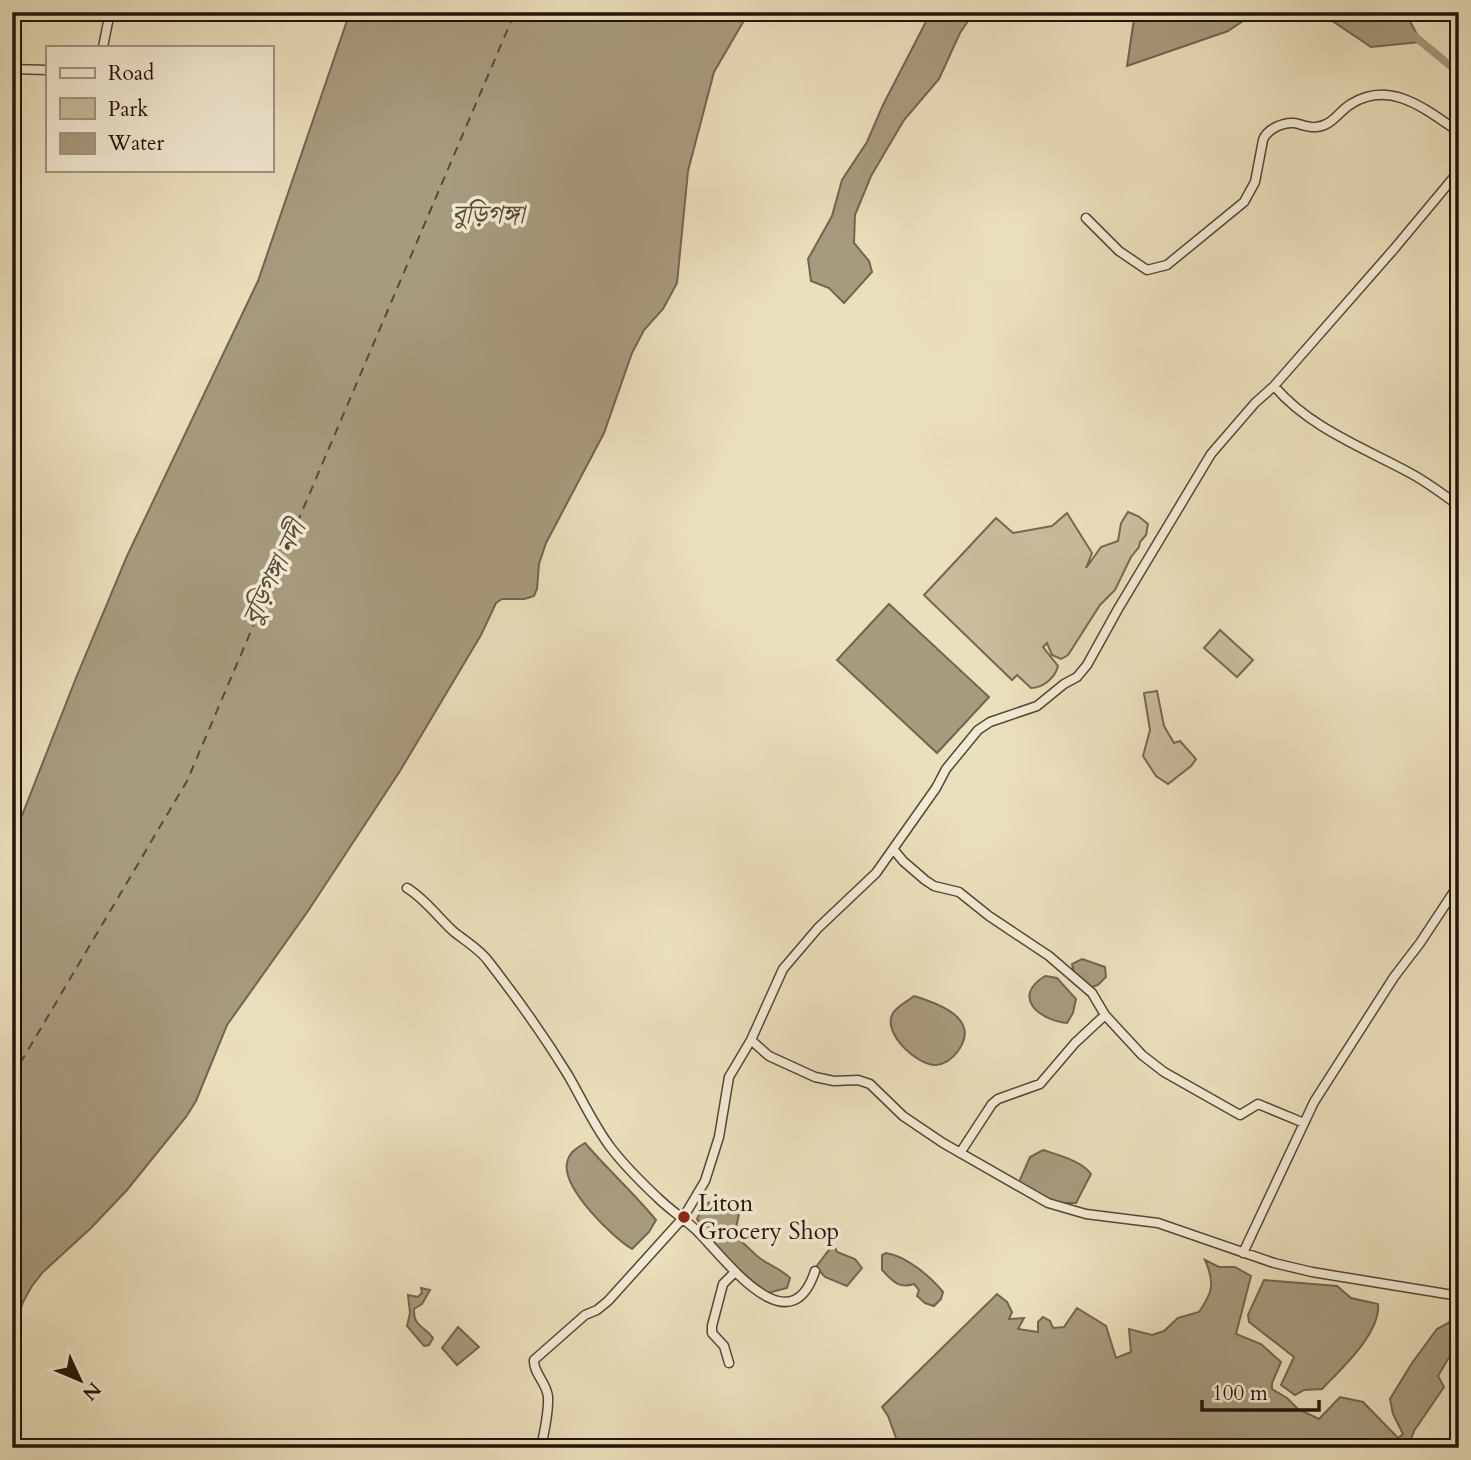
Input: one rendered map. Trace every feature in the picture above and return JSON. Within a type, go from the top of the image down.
[{"type":"street","points":[[103,46],[110,12]]},
{"type":"street","points":[[12,69],[46,70]]},
{"type":"street","points":[[1086,218],[1119,251],[1147,270],[1153,269],[1167,265],[1244,202],[1260,168],[1263,140],[1270,130],[1292,123],[1314,128],[1330,123],[1348,105],[1369,94],[1385,94],[1410,100],[1459,132]]},
{"type":"street","points":[[541,1448],[548,1397],[534,1366],[534,1360],[585,1315],[597,1311],[608,1301],[684,1218],[709,1170],[719,1137],[729,1077],[751,1040],[783,969],[818,928],[863,886],[894,850],[946,769],[978,730],[990,722],[1037,706],[1077,677],[1087,665],[1111,620],[1211,454],[1255,403],[1274,386],[1459,171]]},
{"type":"street","points":[[1274,386],[1286,400],[1318,425],[1411,474],[1459,506]]},
{"type":"street","points":[[894,850],[915,872],[934,886],[959,892],[989,916],[1049,956],[1092,993],[1105,1015],[1142,1055],[1199,1094],[1240,1115],[1258,1104],[1304,1123]]},
{"type":"street","points":[[1243,1253],[1314,1102],[1394,977],[1459,884]]},
{"type":"street","points":[[407,888],[417,893],[453,931],[488,960],[567,1074],[609,1145],[659,1200],[684,1218],[734,1272],[760,1294],[790,1301],[797,1298],[811,1282],[815,1271]]},
{"type":"street","points":[[960,1153],[992,1104],[998,1099],[1040,1084],[1075,1043],[1105,1015]]},
{"type":"street","points":[[751,1040],[769,1056],[815,1077],[834,1081],[858,1080],[870,1084],[903,1116],[960,1153],[1048,1203],[1086,1214],[1158,1223],[1273,1263],[1312,1272],[1459,1296]]},
{"type":"street","points":[[729,1363],[724,1346],[712,1333],[712,1326],[723,1284],[734,1272]]},
{"type":"green space","points":[[1128,512],[1148,524],[1146,535],[1131,557],[1115,590],[1100,605],[1068,655],[1061,659],[1052,655],[1047,643],[1043,647],[1058,666],[1051,678],[1040,686],[1031,688],[1017,675],[1012,680],[924,595],[996,518],[1013,533],[1052,526],[1067,513],[1092,553],[1086,568],[1101,547],[1118,541],[1121,523]]},
{"type":"green space","points":[[1220,630],[1253,660],[1237,677],[1204,648]]},
{"type":"green space","points":[[1157,691],[1164,726],[1174,743],[1180,741],[1196,759],[1168,784],[1156,776],[1143,756],[1150,730],[1144,693]]},
{"type":"water","name":"বুড়িগঙ্গা","points":[[350,12],[749,12],[714,72],[688,171],[677,283],[663,309],[644,330],[632,353],[604,433],[546,543],[539,564],[534,596],[525,599],[502,599],[496,603],[481,635],[400,771],[308,911],[227,1025],[196,1101],[186,1117],[127,1190],[32,1286],[15,1325],[12,1352],[12,841],[127,556],[258,281]]},
{"type":"water","points":[[931,12],[974,12],[960,33],[939,79],[904,120],[871,176],[855,215],[854,243],[869,261],[872,272],[844,303],[829,288],[811,281],[808,259],[832,216],[842,180],[867,142]]},
{"type":"water","points":[[1135,12],[1256,12],[1228,31],[1127,66]]},
{"type":"water","points":[[1319,12],[1405,12],[1421,42],[1371,47]]},
{"type":"water","points":[[889,604],[989,697],[937,753],[837,660]]},
{"type":"water","points":[[1082,959],[1105,967],[1106,977],[1098,985],[1087,989],[1077,978],[1072,964]]},
{"type":"water","points":[[1045,976],[1057,978],[1076,999],[1073,1013],[1067,1023],[1047,1017],[1033,1006],[1030,992]]},
{"type":"water","points":[[914,996],[945,1008],[961,1022],[964,1040],[956,1054],[946,1062],[936,1065],[920,1060],[903,1047],[892,1030],[893,1013]]},
{"type":"water","points":[[585,1143],[656,1220],[649,1232],[632,1249],[601,1223],[572,1185],[568,1173],[568,1159]]},
{"type":"water","points":[[1043,1150],[1076,1162],[1091,1174],[1076,1203],[1053,1203],[1019,1182],[1030,1157]]},
{"type":"water","points":[[719,1200],[739,1214],[734,1237],[790,1278],[787,1288],[768,1293],[757,1287],[719,1250],[697,1219],[705,1205]]},
{"type":"water","points":[[832,1246],[837,1252],[855,1259],[862,1268],[847,1286],[825,1277],[816,1267]]},
{"type":"water","points":[[886,1253],[902,1258],[925,1273],[943,1292],[941,1299],[934,1306],[925,1303],[917,1296],[919,1290],[914,1284],[900,1285],[893,1281],[882,1270],[882,1255]]},
{"type":"water","points":[[1205,1260],[1219,1267],[1235,1267],[1251,1276],[1236,1334],[1261,1344],[1281,1362],[1272,1389],[1298,1409],[1319,1419],[1340,1397],[1363,1402],[1398,1438],[1403,1434],[1393,1414],[1390,1399],[1437,1329],[1457,1318],[1459,1345],[1438,1376],[1444,1387],[1414,1431],[1408,1448],[887,1448],[896,1438],[882,1407],[997,1294],[1007,1302],[1012,1312],[1009,1319],[1024,1318],[1018,1329],[1038,1332],[1038,1322],[1043,1317],[1050,1321],[1053,1328],[1064,1327],[1077,1308],[1106,1326],[1116,1358],[1131,1352],[1129,1329],[1152,1335],[1164,1331],[1178,1318],[1199,1312],[1211,1287]]},
{"type":"water","points":[[1264,1280],[1337,1286],[1351,1298],[1378,1304],[1377,1315],[1367,1338],[1322,1389],[1304,1390],[1295,1395],[1281,1385],[1294,1357],[1249,1322],[1248,1315]]},
{"type":"water","points":[[421,1288],[430,1290],[422,1304],[414,1309],[414,1315],[417,1323],[433,1338],[429,1345],[424,1346],[407,1326],[410,1313],[408,1295],[418,1297],[422,1293]]},
{"type":"water","points":[[458,1327],[479,1347],[457,1365],[442,1348]]},
{"type":"waterway","points":[[1413,35],[1459,73]]},
{"type":"ferry route","points":[[12,1077],[187,781],[515,12]]},
{"type":"place","name":"Liton Grocery Shop","points":[[684,1217]]},
{"type":"water label","name":"বুড়িগঙ্গা নদী","points":[[274,573]]}]
